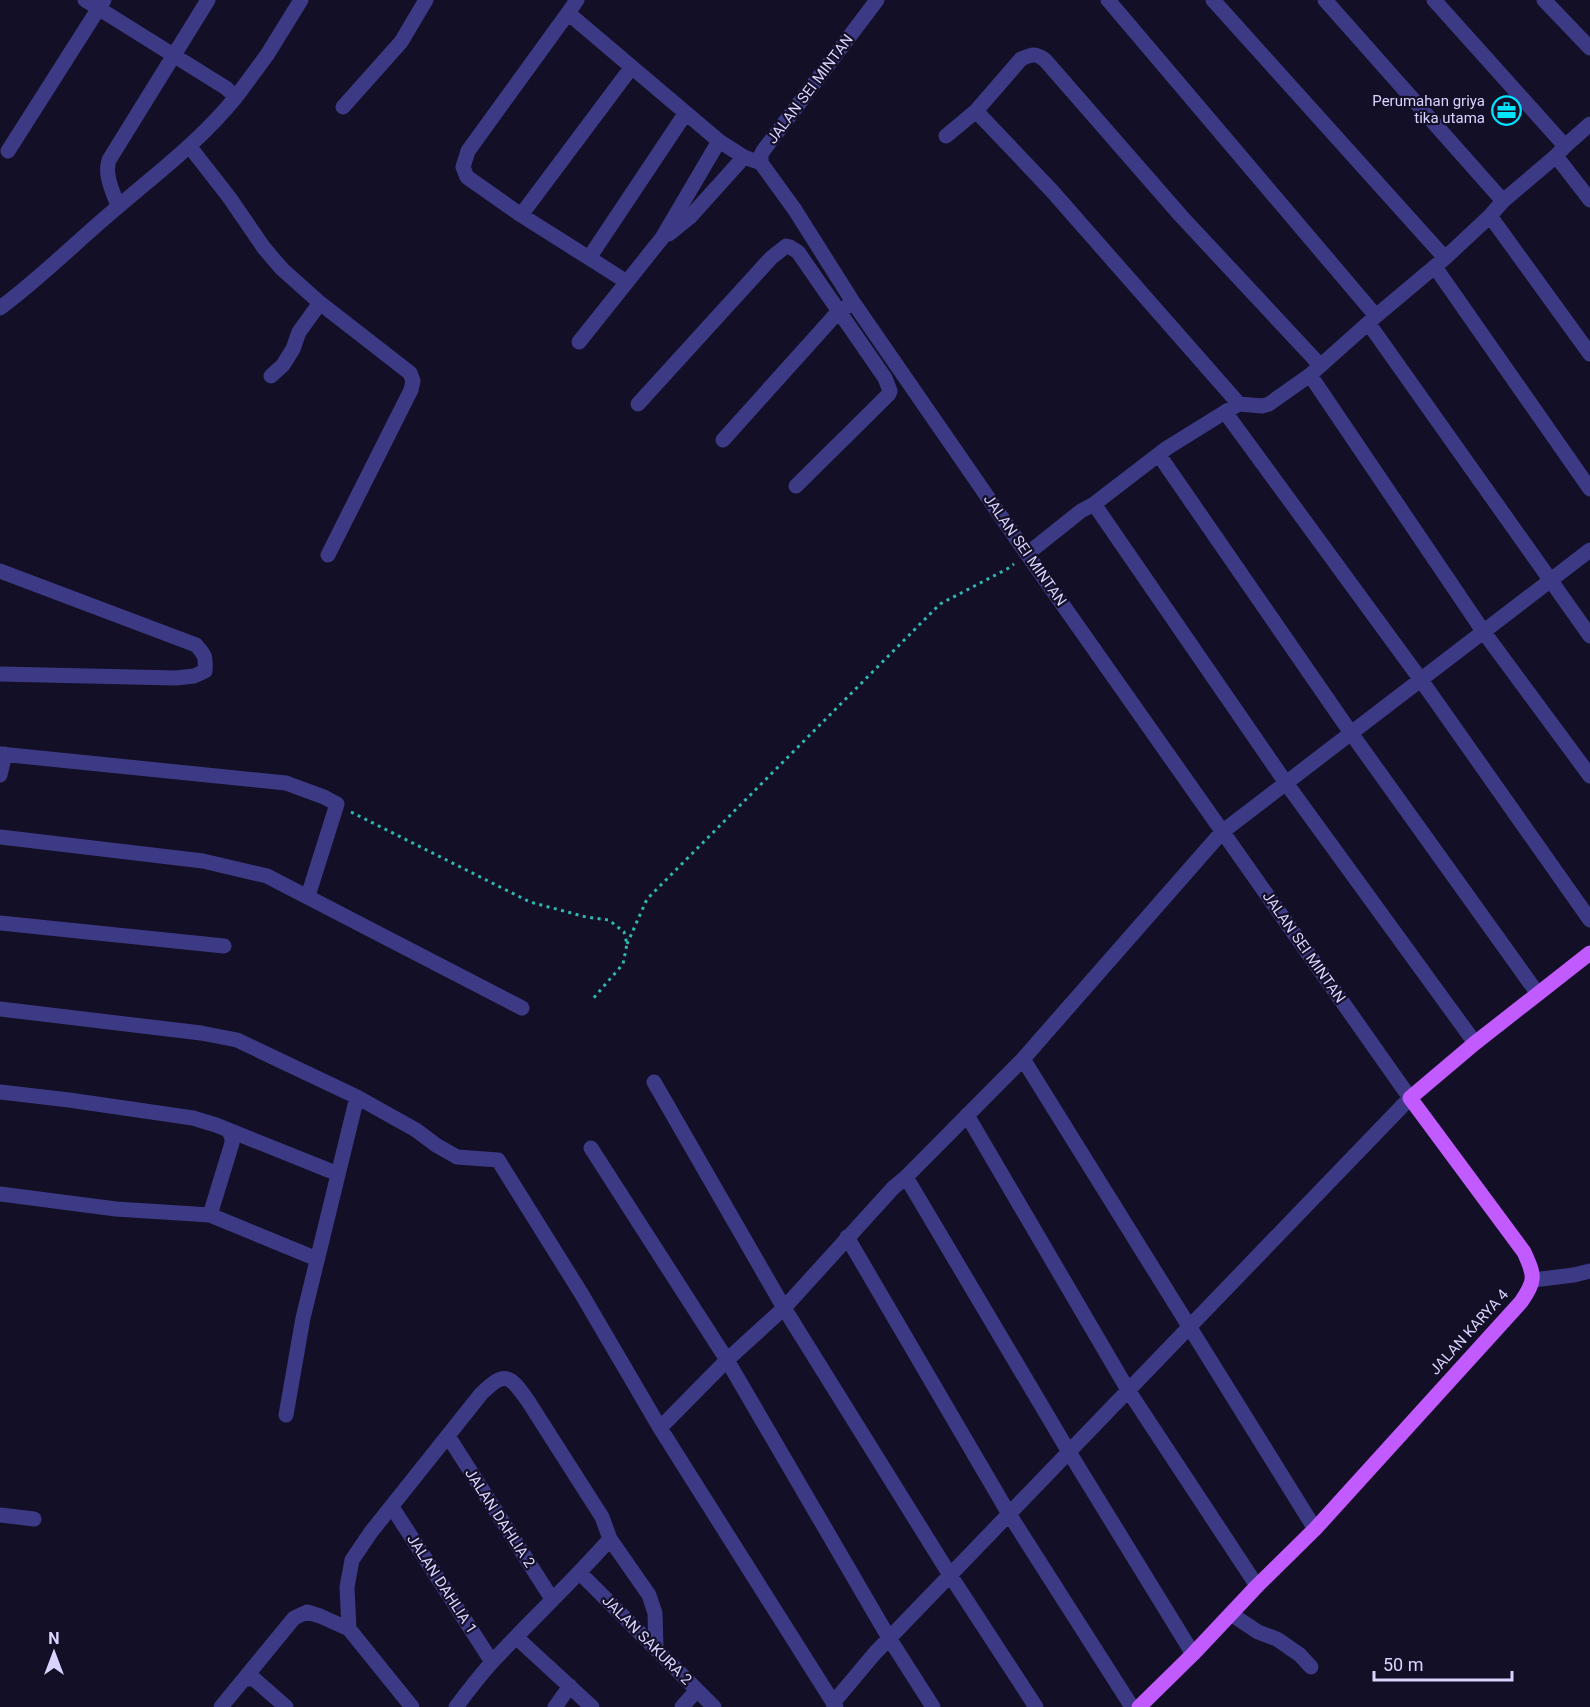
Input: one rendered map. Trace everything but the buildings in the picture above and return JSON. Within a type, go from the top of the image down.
[{"type":"main road","points":[[1533,1280],[1524,1252],[1410,1098],[1475,1043],[1590,953]]},
{"type":"main road","name":"JALAN KARYA 4","points":[[1139,1707],[1315,1529],[1521,1302],[1533,1280]]},
{"type":"street","points":[[85,0],[101,4],[174,56],[236,96]]},
{"type":"street","points":[[118,207],[106,168],[109,160],[208,0]]},
{"type":"street","points":[[0,308],[190,147],[236,96],[267,55],[301,0]]},
{"type":"street","points":[[344,107],[401,42],[426,0]]},
{"type":"street","points":[[577,0],[468,151],[462,167],[467,177],[521,215],[627,282]]},
{"type":"street","name":"JALAN SEI MINTAN","points":[[877,0],[763,151],[761,163],[1027,554],[1410,1098]]},
{"type":"street","points":[[1108,0],[1372,320],[1590,636]]},
{"type":"street","points":[[1213,0],[1440,262],[1590,489]]},
{"type":"street","points":[[1324,0],[1503,201]]},
{"type":"street","points":[[1434,0],[1561,151],[1590,200]]},
{"type":"street","points":[[1544,0],[1590,48]]},
{"type":"street","points":[[8,151],[101,4]]},
{"type":"street","points":[[568,13],[719,141],[744,157],[761,163]]},
{"type":"street","points":[[946,136],[976,111],[1021,59],[1031,54],[1038,55],[1045,60],[1315,370],[1483,632],[1590,776]]},
{"type":"street","points":[[521,215],[631,68]]},
{"type":"street","points":[[976,111],[1052,191],[1239,404]]},
{"type":"street","points":[[589,258],[685,114]]},
{"type":"street","points":[[1027,554],[1081,511],[1225,411],[1239,404],[1262,406],[1269,404],[1315,370],[1440,262],[1503,201],[1590,124]]},
{"type":"street","points":[[579,342],[662,238],[719,141]]},
{"type":"street","points":[[190,147],[282,269],[320,303],[410,373],[413,381],[411,390],[328,555]]},
{"type":"street","points":[[662,238],[690,217],[744,157]]},
{"type":"street","points":[[1490,216],[1590,354]]},
{"type":"street","points":[[638,404],[771,258],[786,246],[790,247],[798,252],[885,378],[890,391],[796,486]]},
{"type":"street","points":[[723,440],[838,312],[854,302]]},
{"type":"street","points":[[272,376],[283,365],[293,349],[298,332],[320,303]]},
{"type":"street","points":[[1225,411],[1421,680],[1590,920]]},
{"type":"street","points":[[1159,455],[1351,733],[1538,994]]},
{"type":"street","points":[[1094,504],[1286,783],[1475,1043]]},
{"type":"street","points":[[660,1428],[727,1360],[784,1308],[893,1188],[1023,1059],[1222,832],[1590,550]]},
{"type":"street","points":[[0,571],[196,645],[207,660],[205,671],[194,676],[176,678],[0,674]]},
{"type":"street","points":[[0,775],[2,754],[286,783],[324,797],[337,804],[308,896]]},
{"type":"street","points":[[0,837],[203,861],[267,876],[522,1008]]},
{"type":"street","points":[[0,923],[224,946]]},
{"type":"street","points":[[0,1009],[201,1033],[237,1040],[357,1097],[416,1130],[457,1157],[498,1160],[581,1293],[660,1428],[835,1705],[889,1638],[1410,1098]]},
{"type":"street","points":[[1023,1059],[1315,1529]]},
{"type":"street","points":[[654,1082],[784,1308],[950,1575],[1036,1707]]},
{"type":"street","points":[[0,1092],[193,1119],[216,1125],[338,1174]]},
{"type":"street","points":[[286,1415],[303,1318],[357,1097]]},
{"type":"street","points":[[967,1115],[1128,1390],[1257,1586]]},
{"type":"street","points":[[210,1215],[232,1143],[229,1131]]},
{"type":"street","points":[[591,1148],[727,1360],[889,1638],[933,1707]]},
{"type":"street","points":[[906,1177],[1069,1452],[1193,1654]]},
{"type":"street","points":[[0,1194],[117,1209],[210,1215],[317,1259]]},
{"type":"street","points":[[847,1237],[1009,1514],[1131,1707]]},
{"type":"street","points":[[1533,1280],[1590,1271]]},
{"type":"street","points":[[349,1629],[347,1587],[352,1560],[371,1532],[448,1436],[493,1382],[500,1378],[507,1379],[518,1387],[528,1401],[602,1517],[610,1539],[649,1595],[655,1613],[656,1649]]},
{"type":"street","name":"JALAN DAHLIA 2","points":[[448,1436],[552,1599]]},
{"type":"street","name":"JALAN DAHLIA 1","points":[[392,1506],[492,1662]]},
{"type":"street","points":[[0,1515],[34,1519]]},
{"type":"street","points":[[456,1707],[492,1662],[552,1599],[580,1574],[610,1539]]},
{"type":"street","name":"JALAN SAKURA 2","points":[[580,1574],[714,1707]]},
{"type":"street","points":[[221,1707],[294,1618],[307,1612],[349,1629],[412,1707]]},
{"type":"street","points":[[1231,1614],[1258,1632],[1277,1639],[1300,1655],[1311,1667]]},
{"type":"street","points":[[516,1637],[592,1707]]},
{"type":"street","points":[[244,1679],[254,1679],[286,1707]]},
{"type":"street","points":[[555,1707],[570,1686]]},
{"type":"street","points":[[682,1707],[698,1690]]},
{"type":"path","points":[[591,1001],[623,964],[627,944],[647,899],[940,604],[1007,569],[1027,554]]},
{"type":"path","points":[[337,804],[530,902],[586,917],[609,920],[624,932],[627,944]]},
{"type":"place","name":"Perumahan griya tika utama","points":[[1506,110]]}]
